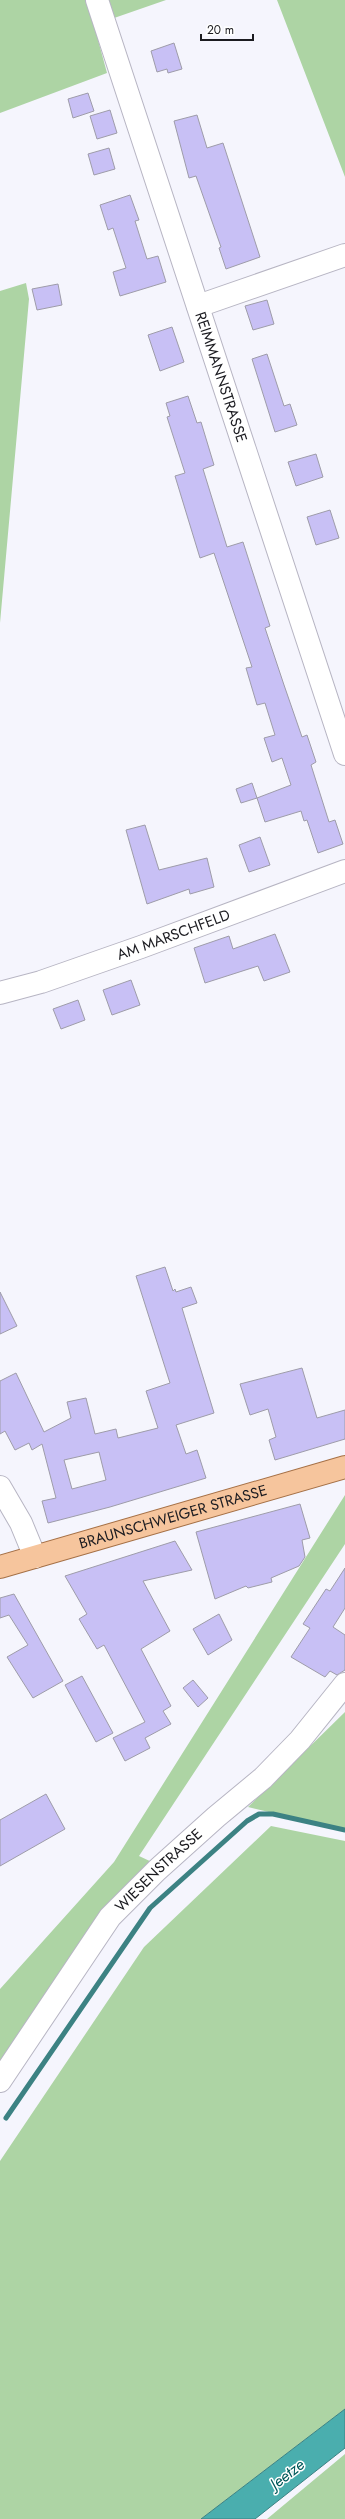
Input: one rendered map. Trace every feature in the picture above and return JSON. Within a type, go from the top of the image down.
[{"type":"main road","name":"BRAUNSCHWEIGER STRASSE","points":[[0,1567],[345,1467]]},
{"type":"street","name":"REIMMANNSTRASSE","points":[[97,0],[345,754]]},
{"type":"street","points":[[198,306],[345,254]]},
{"type":"street","name":"AM MARSCHFELD","points":[[0,993],[40,982],[128,952],[345,871]]},
{"type":"street","points":[[0,1487],[21,1523],[35,1557]]},
{"type":"street","name":"WIESENSTRASSE","points":[[0,2081],[110,1917],[157,1870],[216,1817],[263,1778],[300,1740],[345,1684]]},
{"type":"green space","points":[[0,0],[166,0],[94,25],[107,73],[0,113]]},
{"type":"green space","points":[[277,0],[345,0],[345,177]]},
{"type":"green space","points":[[26,283],[29,299],[0,623],[0,291]]},
{"type":"green space","points":[[345,1495],[345,1544],[139,1856],[154,1863],[0,2076],[0,1989],[114,1862]]},
{"type":"green space","points":[[345,1712],[345,1830],[248,1807]]},
{"type":"green space","points":[[271,1826],[345,1841],[345,2409],[201,2519],[0,2519],[0,2161],[144,1947]]},
{"type":"green space","points":[[345,2454],[345,2519],[267,2519]]},
{"type":"water","name":"Jeetze","points":[[345,2409],[345,2448],[255,2519],[201,2519]]},
{"type":"building","points":[[174,43],[182,69],[168,73],[167,69],[157,72],[151,51]]},
{"type":"building","points":[[88,93],[94,111],[73,118],[68,99]]},
{"type":"building","points":[[110,110],[117,133],[97,139],[90,116]]},
{"type":"building","points":[[197,115],[207,148],[223,143],[260,257],[226,269],[219,248],[221,247],[196,176],[189,178],[174,121]]},
{"type":"building","points":[[109,148],[115,169],[94,175],[88,154]]},
{"type":"building","points":[[130,195],[139,220],[135,221],[147,259],[158,256],[166,282],[120,296],[113,272],[126,268],[113,228],[108,230],[100,205]]},
{"type":"building","points":[[58,284],[62,305],[37,310],[32,289]]},
{"type":"building","points":[[267,300],[274,324],[253,330],[245,306]]},
{"type":"building","points":[[172,327],[184,362],[160,371],[148,335]]},
{"type":"building","points":[[267,354],[284,406],[290,404],[297,425],[275,432],[252,359]]},
{"type":"building","points":[[188,396],[197,423],[201,422],[214,465],[203,469],[227,547],[243,542],[270,626],[265,628],[302,737],[307,735],[316,762],[311,765],[329,822],[335,820],[343,844],[318,853],[307,820],[304,821],[301,811],[265,822],[257,798],[291,785],[282,758],[272,762],[264,738],[275,735],[265,703],[257,705],[246,668],[252,667],[214,553],[200,558],[175,476],[185,473],[167,417],[170,416],[166,403]]},
{"type":"building","points":[[316,454],[323,477],[296,486],[288,462]]},
{"type":"building","points":[[330,510],[339,538],[316,545],[307,517]]},
{"type":"building","points":[[252,783],[257,798],[241,803],[236,789]]},
{"type":"building","points":[[145,825],[159,870],[207,858],[214,887],[190,894],[189,889],[147,904],[126,830]]},
{"type":"building","points":[[260,837],[270,865],[249,872],[239,845]]},
{"type":"building","points":[[275,934],[290,972],[264,981],[258,966],[205,983],[194,948],[229,936],[233,949]]},
{"type":"building","points":[[131,980],[140,1005],[112,1015],[103,990]]},
{"type":"building","points":[[78,1000],[85,1020],[61,1029],[53,1009]]},
{"type":"building","points":[[165,1267],[173,1291],[175,1289],[176,1292],[191,1287],[197,1303],[182,1308],[214,1413],[176,1425],[186,1454],[197,1450],[206,1478],[110,1507],[48,1523],[42,1501],[56,1498],[42,1444],[32,1450],[29,1443],[15,1450],[5,1431],[0,1434],[0,1381],[16,1373],[44,1432],[71,1418],[67,1402],[86,1398],[95,1434],[116,1429],[118,1438],[158,1428],[146,1391],[170,1383],[136,1276]],"holes":[[[99,1452],[106,1480],[72,1489],[64,1460]]]},
{"type":"building","points":[[0,1292],[17,1326],[0,1334]]},
{"type":"building","points":[[302,1368],[317,1418],[345,1410],[345,1439],[275,1460],[269,1440],[276,1437],[268,1409],[250,1415],[240,1384]]},
{"type":"building","points":[[300,1504],[310,1538],[302,1540],[305,1557],[299,1566],[271,1578],[272,1582],[248,1588],[246,1586],[215,1599],[196,1532]]},
{"type":"building","points":[[175,1541],[192,1570],[143,1581],[170,1631],[141,1649],[171,1706],[163,1711],[171,1724],[145,1738],[150,1748],[125,1761],[113,1738],[145,1722],[104,1645],[97,1649],[79,1619],[87,1614],[65,1576]]},
{"type":"building","points":[[345,1568],[345,1608],[333,1627],[345,1635],[345,1670],[337,1675],[330,1671],[325,1677],[291,1657],[310,1628],[303,1624],[326,1589],[330,1591]]},
{"type":"building","points":[[14,1594],[63,1681],[33,1698],[7,1657],[28,1645],[9,1615],[0,1618],[0,1598]]},
{"type":"building","points":[[219,1614],[232,1640],[208,1655],[193,1629]]},
{"type":"building","points":[[82,1676],[113,1733],[96,1742],[65,1685]]},
{"type":"building","points":[[193,1680],[208,1698],[198,1707],[183,1688]]},
{"type":"building","points":[[46,1794],[65,1829],[0,1866],[0,1820]]},
{"type":"waterway","points":[[6,2118],[150,1908],[247,1821],[259,1814],[273,1814],[345,1830]]}]
